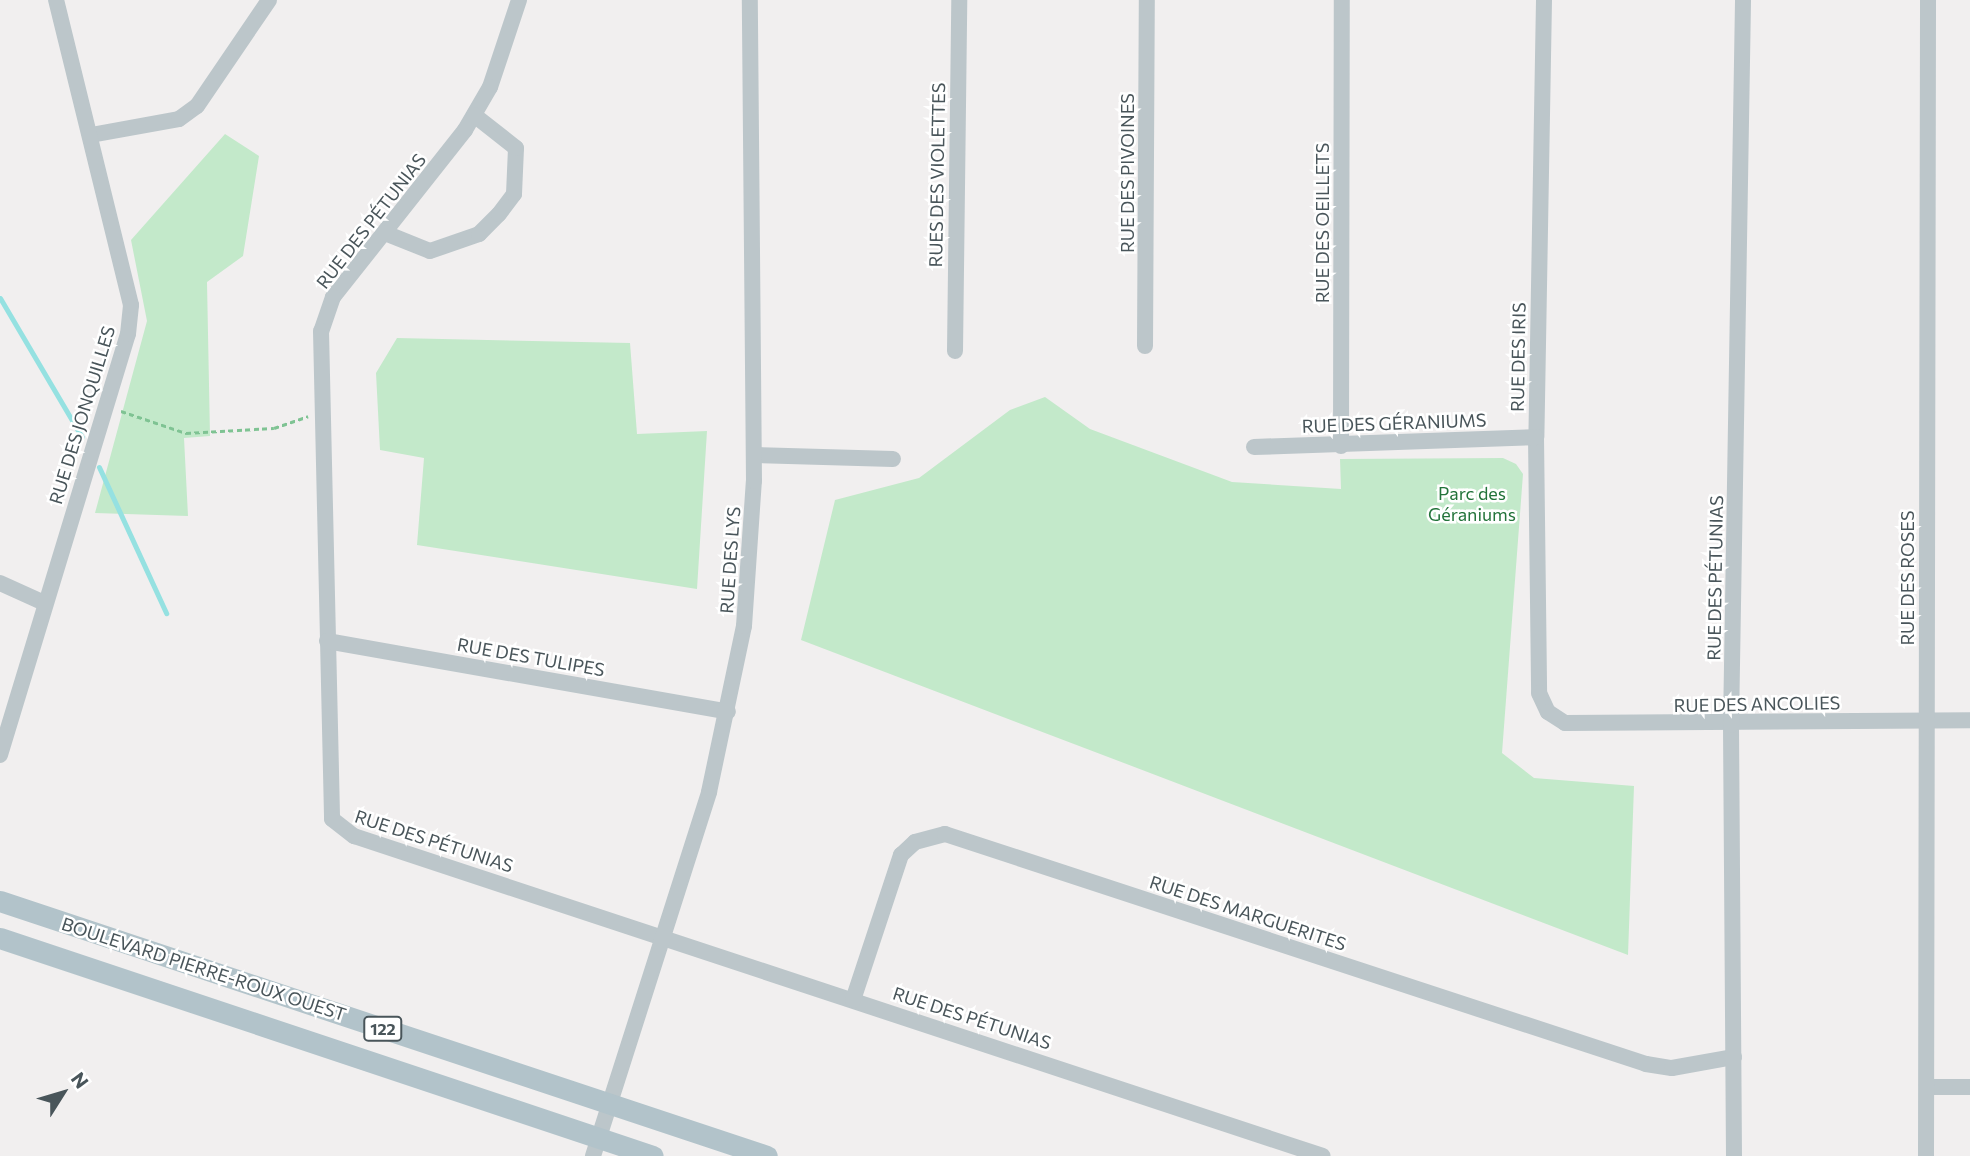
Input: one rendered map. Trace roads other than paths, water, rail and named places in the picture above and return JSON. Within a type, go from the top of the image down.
[{"type":"main road","name":"BOULEVARD PIERRE-ROUX OUEST","points":[[0,901],[767,1156]]},
{"type":"main road","name":"BOULEVARD PIERRE-ROUX OUEST","points":[[0,938],[596,1147],[653,1156]]},
{"type":"street","name":"RUE DES JONQUILLES","points":[[0,755],[44,603],[128,334],[131,305],[56,0]]},
{"type":"street","points":[[91,135],[179,119],[197,106],[269,0]]},
{"type":"street","name":"RUE DES PÉTUNIAS","points":[[519,0],[490,87],[474,115],[325,316],[323,411],[328,807],[340,830],[1323,1156]]},
{"type":"street","name":"RUE DES LYS","points":[[596,1147],[667,937],[728,712],[752,557],[754,454],[750,0]]},
{"type":"street","name":"RUES DES VIOLETTES","points":[[955,351],[959,0]]},
{"type":"street","name":"RUE DES PIVOINES","points":[[1146,346],[1147,0]]},
{"type":"street","name":"RUE DES OEILLETS","points":[[1341,446],[1342,0]]},
{"type":"street","name":"RUE DES IRIS","points":[[1544,0],[1536,437],[1539,693],[1548,712]]},
{"type":"street","name":"RUE DES PÉTUNIAS","points":[[1734,1156],[1731,725],[1744,0]]},
{"type":"street","name":"RUE DES ROSES","points":[[1926,1156],[1928,0]]},
{"type":"street","points":[[385,233],[430,251],[479,233],[499,214],[514,194],[516,148],[474,115]]},
{"type":"street","name":"RUE DES GÉRANIUMS","points":[[1254,447],[1536,437]]},
{"type":"street","points":[[754,454],[893,459]]},
{"type":"street","points":[[0,583],[44,603]]},
{"type":"street","name":"RUE DES TULIPES","points":[[327,641],[728,712]]},
{"type":"street","name":"RUE DES ANCOLIES","points":[[1548,712],[1565,723],[1731,725],[1970,720]]},
{"type":"street","name":"RUE DES MARGUERITES","points":[[853,1000],[901,855],[915,842],[945,834],[1646,1064],[1672,1068],[1734,1057]]},
{"type":"street","points":[[1927,1087],[1970,1087]]},
{"type":"waterway","points":[[0,298],[82,437]]},
{"type":"waterway","points":[[99,467],[166,613]]},
{"type":"park label","name":"Parc des Géraniums","points":[[1472,504]]}]
